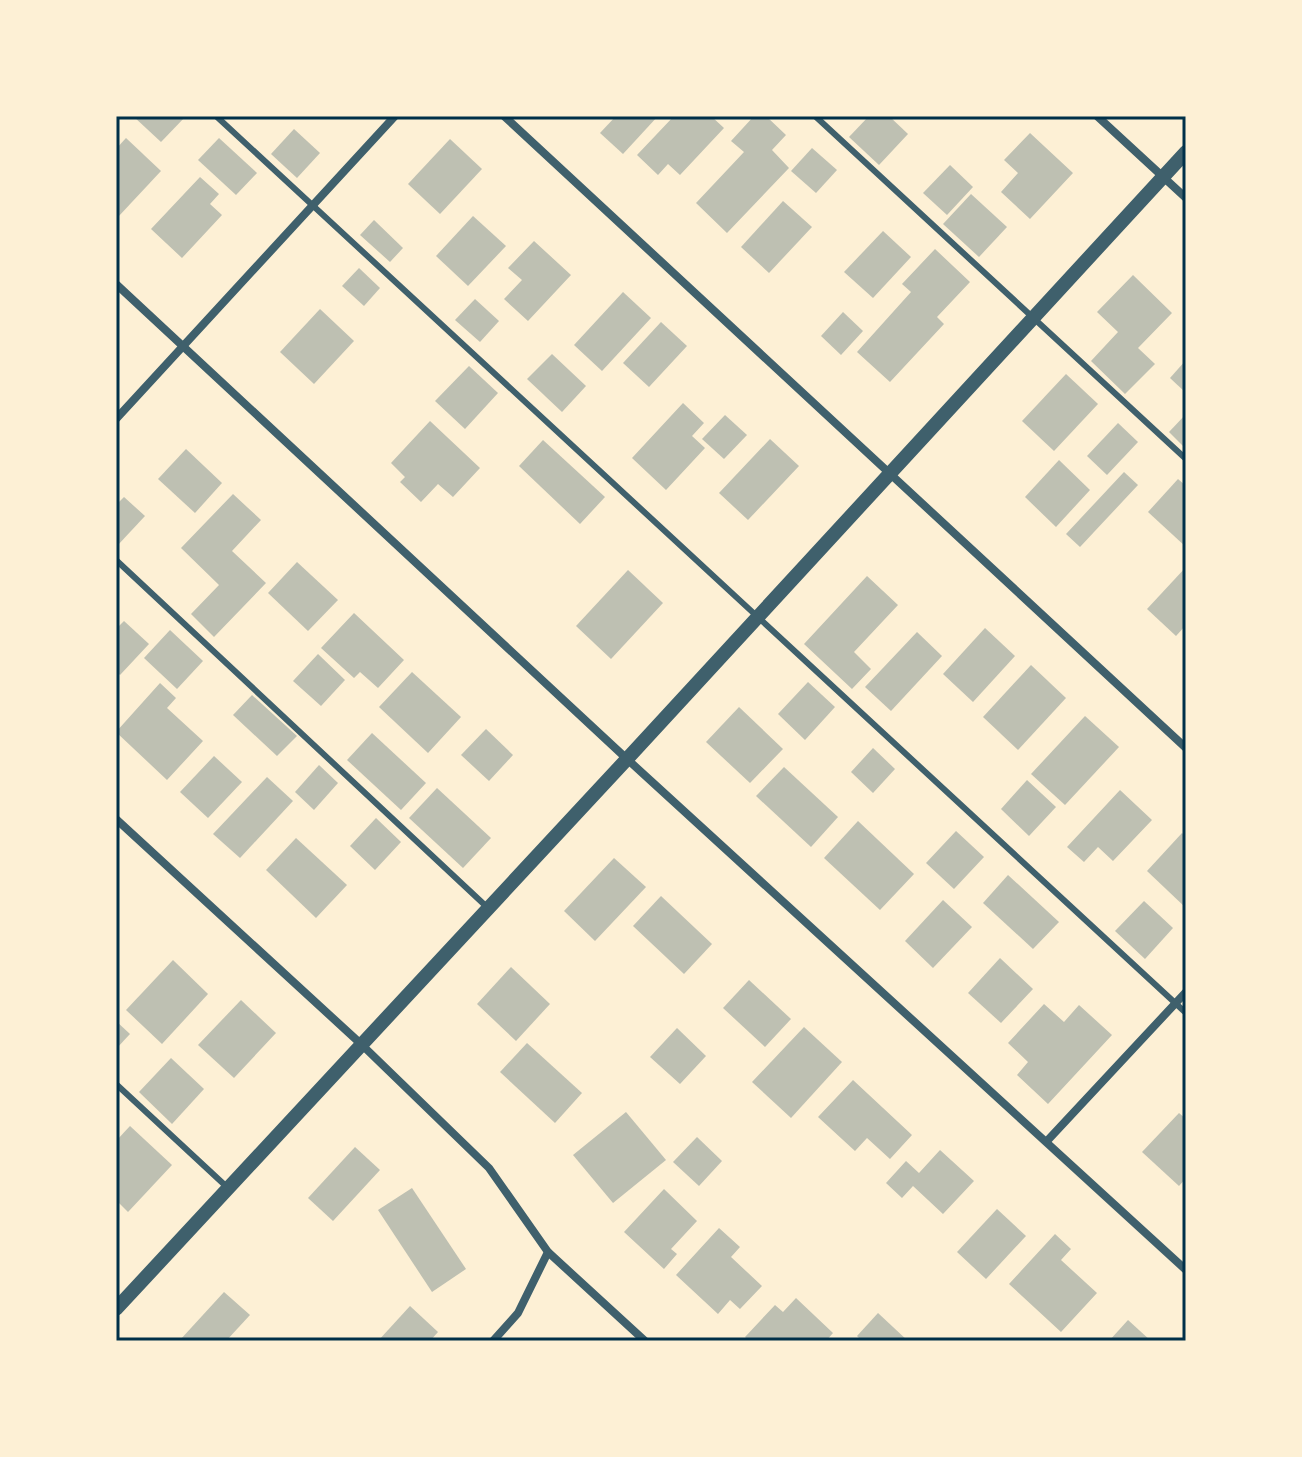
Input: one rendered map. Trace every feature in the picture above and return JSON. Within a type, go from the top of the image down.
[{"type":"street","points":[[116,419],[395,116]]},
{"type":"street","points":[[504,116],[1186,748]]},
{"type":"street","points":[[1097,116],[1186,198]]},
{"type":"street","points":[[116,1309],[1186,152]]},
{"type":"street","points":[[116,284],[627,759],[1186,1270]]},
{"type":"street","points":[[116,819],[361,1044],[489,1168],[548,1252],[645,1341]]},
{"type":"street","points":[[1047,1141],[1186,992]]},
{"type":"street","points":[[493,1341],[518,1313],[548,1252]]},
{"type":"lane","points":[[216,116],[1186,1013]]},
{"type":"lane","points":[[815,116],[1186,459]]},
{"type":"lane","points":[[116,560],[488,908]]},
{"type":"lane","points":[[116,1084],[228,1188]]},
{"type":"building","points":[[133,116],[186,116],[161,142]]},
{"type":"building","points":[[616,116],[658,116],[623,154],[600,133]]},
{"type":"building","points":[[674,116],[711,116],[724,128],[680,175],[668,164],[658,175],[637,155]]},
{"type":"building","points":[[754,116],[766,116],[786,135],[772,150],[789,168],[727,233],[696,203],[744,152],[731,141]]},
{"type":"building","points":[[869,116],[889,116],[908,134],[879,165],[849,137]]},
{"type":"building","points":[[294,129],[320,153],[297,178],[271,154]]},
{"type":"building","points":[[1030,133],[1073,173],[1030,219],[1001,192],[1018,173],[1004,160]]},
{"type":"building","points":[[126,138],[161,171],[118,217],[116,149]]},
{"type":"building","points":[[219,138],[257,173],[236,195],[198,160]]},
{"type":"building","points":[[450,139],[482,169],[440,214],[408,184]]},
{"type":"building","points":[[812,148],[837,170],[816,193],[791,171]]},
{"type":"building","points":[[950,165],[973,187],[947,215],[923,193]]},
{"type":"building","points":[[200,177],[219,194],[210,204],[222,215],[182,258],[151,229]]},
{"type":"building","points":[[971,194],[1007,227],[979,257],[943,224]]},
{"type":"building","points":[[783,201],[812,227],[769,273],[741,247]]},
{"type":"building","points":[[473,216],[506,246],[468,286],[436,256]]},
{"type":"building","points":[[374,220],[403,248],[390,262],[360,235]]},
{"type":"building","points":[[883,231],[911,257],[873,298],[844,272]]},
{"type":"building","points":[[534,241],[571,275],[528,321],[504,299],[522,280],[508,268]]},
{"type":"building","points":[[935,249],[970,282],[937,317],[944,324],[890,382],[857,352],[911,292],[902,284]]},
{"type":"building","points":[[359,268],[380,288],[364,306],[342,286]]},
{"type":"building","points":[[1133,275],[1172,313],[1138,348],[1155,364],[1125,394],[1091,361],[1118,332],[1097,312]]},
{"type":"building","points":[[623,292],[651,318],[602,371],[574,345]]},
{"type":"building","points":[[475,299],[499,321],[480,342],[455,320]]},
{"type":"building","points":[[320,309],[354,341],[314,384],[280,352]]},
{"type":"building","points":[[843,312],[863,331],[841,355],[821,336]]},
{"type":"building","points":[[661,322],[687,346],[649,387],[623,363]]},
{"type":"building","points":[[552,354],[586,386],[562,412],[527,379]]},
{"type":"building","points":[[1186,360],[1186,393],[1170,378]]},
{"type":"building","points":[[469,366],[498,393],[465,429],[435,401]]},
{"type":"building","points":[[1066,374],[1098,404],[1054,451],[1022,421]]},
{"type":"building","points":[[683,403],[704,423],[692,436],[705,448],[666,490],[632,458]]},
{"type":"building","points":[[1186,414],[1186,449],[1169,432]]},
{"type":"building","points":[[725,415],[747,435],[724,459],[702,439]]},
{"type":"building","points":[[430,421],[480,468],[453,497],[438,484],[421,502],[400,482],[405,477],[391,463]]},
{"type":"building","points":[[1118,423],[1138,442],[1107,475],[1087,456]]},
{"type":"building","points":[[770,439],[799,466],[748,520],[719,493]]},
{"type":"building","points":[[543,440],[605,497],[580,524],[519,466]]},
{"type":"building","points":[[186,449],[222,483],[195,513],[158,479]]},
{"type":"building","points":[[1059,460],[1090,490],[1056,527],[1025,497]]},
{"type":"building","points":[[1124,472],[1138,485],[1080,547],[1066,534]]},
{"type":"building","points":[[1178,479],[1186,486],[1186,547],[1148,512]]},
{"type":"building","points":[[233,494],[261,520],[232,551],[266,583],[214,637],[191,614],[219,585],[181,548]]},
{"type":"building","points":[[124,497],[145,516],[117,546],[116,505]]},
{"type":"building","points":[[297,562],[338,600],[308,631],[268,593]]},
{"type":"building","points":[[1186,567],[1186,625],[1176,636],[1147,609]]},
{"type":"building","points":[[628,570],[663,603],[611,659],[576,626]]},
{"type":"building","points":[[867,576],[898,605],[854,652],[871,669],[852,689],[804,644]]},
{"type":"building","points":[[354,613],[404,660],[378,688],[360,672],[354,678],[321,648]]},
{"type":"building","points":[[124,621],[149,644],[120,675],[116,671],[116,629]]},
{"type":"building","points":[[985,628],[1015,656],[973,702],[943,674]]},
{"type":"building","points":[[170,630],[203,661],[177,689],[144,658]]},
{"type":"building","points":[[917,632],[942,656],[891,711],[865,687]]},
{"type":"building","points":[[318,654],[345,680],[321,706],[293,681]]},
{"type":"building","points":[[1031,665],[1066,698],[1018,750],[983,717]]},
{"type":"building","points":[[412,672],[461,717],[428,753],[379,707]]},
{"type":"building","points":[[808,682],[835,707],[805,740],[778,714]]},
{"type":"building","points":[[160,683],[176,698],[167,708],[203,741],[167,780],[116,732]]},
{"type":"building","points":[[252,695],[297,736],[277,756],[233,715]]},
{"type":"building","points":[[739,707],[783,749],[750,783],[706,742]]},
{"type":"building","points":[[1085,716],[1119,747],[1065,805],[1031,774]]},
{"type":"building","points":[[486,729],[513,755],[489,781],[461,755]]},
{"type":"building","points":[[372,733],[426,783],[401,810],[347,760]]},
{"type":"building","points":[[873,748],[895,769],[873,793],[851,772]]},
{"type":"building","points":[[214,756],[242,782],[208,818],[180,792]]},
{"type":"building","points":[[319,765],[338,783],[314,810],[295,792]]},
{"type":"building","points":[[784,767],[838,817],[811,847],[756,796]]},
{"type":"building","points":[[267,777],[293,801],[240,858],[213,834]]},
{"type":"building","points":[[1027,780],[1056,807],[1029,836],[1001,809]]},
{"type":"building","points":[[437,788],[491,838],[463,868],[409,818]]},
{"type":"building","points":[[1120,790],[1152,820],[1113,861],[1098,847],[1084,862],[1067,847]]},
{"type":"building","points":[[376,818],[401,842],[375,870],[350,846]]},
{"type":"building","points":[[858,821],[914,874],[880,910],[824,858]]},
{"type":"building","points":[[956,831],[984,857],[954,889],[926,863]]},
{"type":"building","points":[[1182,833],[1186,837],[1186,908],[1147,871]]},
{"type":"building","points":[[296,838],[347,885],[316,918],[266,870]]},
{"type":"building","points":[[614,858],[646,887],[595,941],[564,911]]},
{"type":"building","points":[[1008,875],[1059,922],[1033,949],[983,903]]},
{"type":"building","points":[[661,896],[712,944],[684,974],[633,926]]},
{"type":"building","points":[[943,900],[972,927],[933,968],[905,941]]},
{"type":"building","points":[[1144,901],[1173,928],[1145,959],[1115,931]]},
{"type":"building","points":[[1000,958],[1033,989],[1001,1023],[968,993]]},
{"type":"building","points":[[173,960],[208,994],[162,1044],[126,1010]]},
{"type":"building","points":[[511,967],[550,1004],[516,1041],[477,1004]]},
{"type":"building","points":[[749,980],[791,1019],[765,1047],[723,1008]]},
{"type":"building","points":[[241,1000],[276,1033],[234,1078],[198,1045]]},
{"type":"building","points":[[1044,1004],[1064,1022],[1079,1005],[1112,1035],[1048,1104],[1017,1075],[1028,1062],[1008,1043]]},
{"type":"building","points":[[116,1021],[130,1034],[116,1049]]},
{"type":"building","points":[[804,1027],[842,1062],[791,1118],[752,1082]]},
{"type":"building","points":[[677,1028],[706,1056],[680,1084],[650,1057]]},
{"type":"building","points":[[527,1043],[582,1093],[555,1123],[500,1072]]},
{"type":"building","points":[[171,1058],[204,1089],[172,1124],[139,1092]]},
{"type":"building","points":[[853,1080],[912,1135],[890,1159],[867,1138],[855,1151],[818,1117]]},
{"type":"building","points":[[626,1112],[666,1160],[613,1203],[573,1155]]},
{"type":"building","points":[[1179,1113],[1186,1119],[1186,1178],[1179,1186],[1142,1152]]},
{"type":"building","points":[[130,1126],[172,1165],[128,1212],[116,1200],[116,1141]]},
{"type":"building","points":[[697,1137],[722,1161],[699,1186],[673,1162]]},
{"type":"building","points":[[355,1147],[380,1170],[333,1221],[308,1198]]},
{"type":"building","points":[[940,1150],[974,1181],[943,1214],[913,1186],[902,1198],[886,1183],[906,1161],[919,1173]]},
{"type":"building","points":[[412,1188],[466,1269],[432,1292],[378,1210]]},
{"type":"building","points":[[664,1189],[697,1221],[671,1249],[677,1254],[664,1269],[624,1232]]},
{"type":"building","points":[[997,1209],[1026,1236],[986,1279],[957,1252]]},
{"type":"building","points":[[719,1228],[740,1247],[731,1257],[762,1286],[740,1309],[730,1300],[718,1314],[676,1275]]},
{"type":"building","points":[[1055,1234],[1071,1249],[1061,1260],[1097,1293],[1061,1332],[1009,1284]]},
{"type":"building","points":[[224,1292],[250,1315],[226,1341],[181,1341],[180,1340]]},
{"type":"building","points":[[796,1298],[833,1333],[826,1341],[749,1341],[745,1337],[775,1305],[783,1312]]},
{"type":"building","points":[[410,1306],[438,1332],[430,1341],[378,1341]]},
{"type":"building","points":[[878,1313],[908,1341],[862,1341],[857,1336]]},
{"type":"building","points":[[1128,1320],[1151,1341],[1109,1341]]}]
